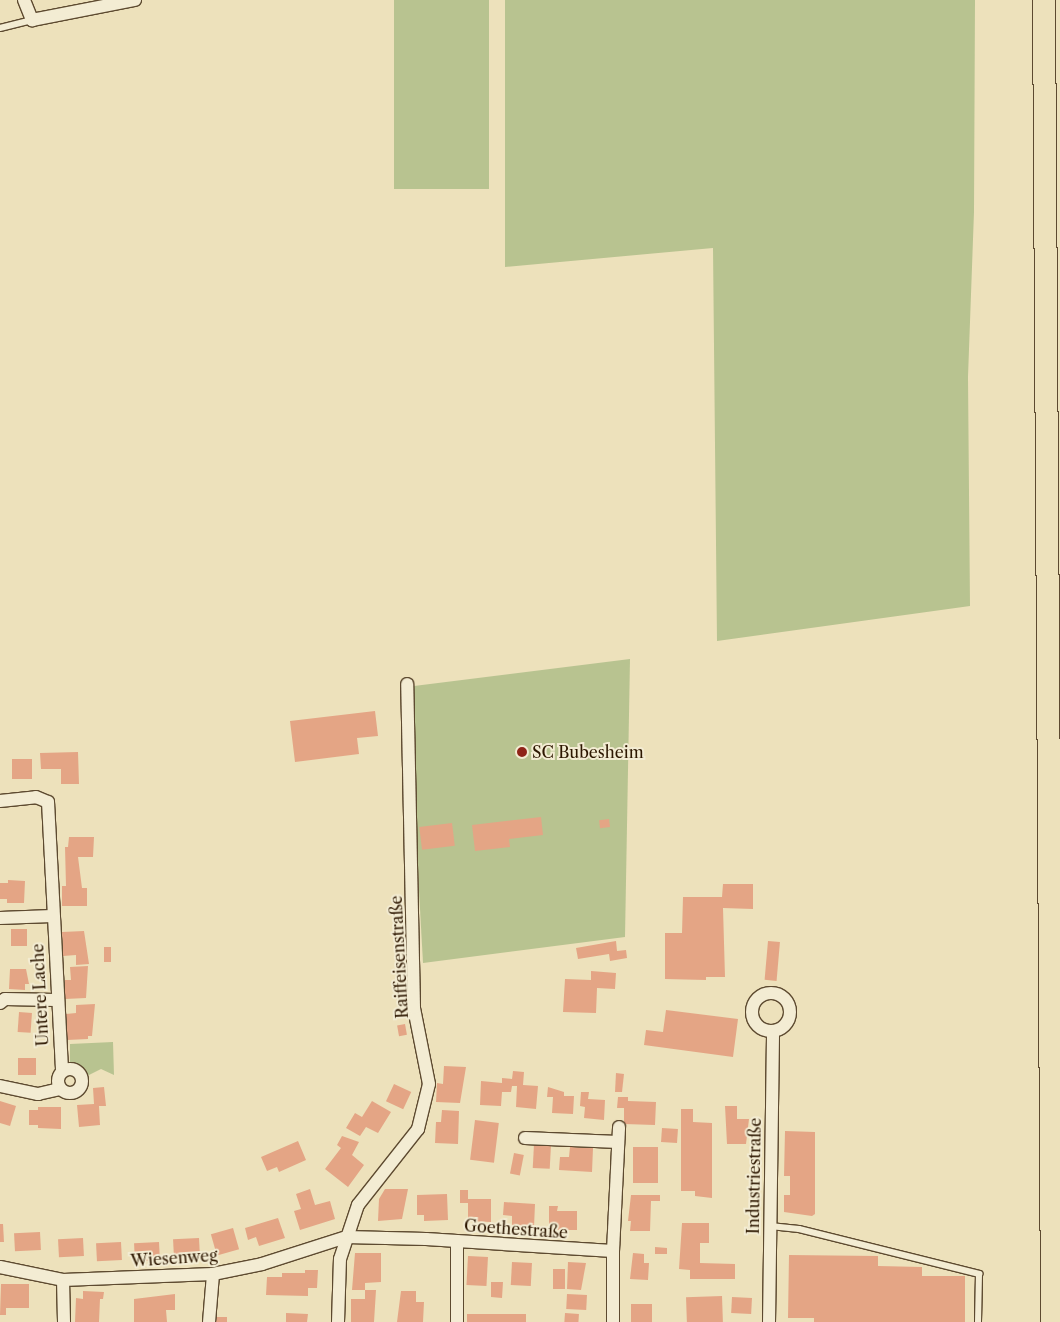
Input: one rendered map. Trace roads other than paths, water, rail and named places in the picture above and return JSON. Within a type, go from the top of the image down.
[{"type":"highway","points":[[1044,0],[1052,1322]]},
{"type":"street","points":[[24,0],[32,20],[135,0]]},
{"type":"street","name":"Raiffeisenstraße","points":[[338,1322],[340,1259],[358,1205],[418,1129],[429,1084],[414,1008],[407,684]]},
{"type":"street","name":"Untere Lache","points":[[0,802],[36,797],[48,802],[56,1000],[62,1072],[57,1082],[60,1089]]},
{"type":"street","points":[[0,918],[52,916]]},
{"type":"street","points":[[0,1003],[6,999],[56,1000]]},
{"type":"street","name":"Industriestraße","points":[[769,1322],[772,1030]]},
{"type":"street","points":[[0,1086],[38,1094],[60,1089],[74,1093],[82,1081],[77,1071],[69,1069],[62,1072]]},
{"type":"street","points":[[613,1322],[613,1251],[619,1127]]},
{"type":"street","points":[[525,1138],[618,1142]]},
{"type":"street","name":"Goethestraße","points":[[346,1237],[457,1241],[613,1251]]},
{"type":"street","name":"Wiesenweg","points":[[0,1267],[63,1280],[213,1274],[262,1264],[346,1237]]},
{"type":"street","points":[[456,1322],[457,1241]]},
{"type":"street","points":[[210,1322],[213,1274]]},
{"type":"street","points":[[63,1280],[64,1322]]},
{"type":"lane","points":[[0,28],[32,20]]},
{"type":"lane","points":[[770,1226],[799,1228],[978,1274],[978,1322]]},
{"type":"place","name":"SC Bubesheim","points":[[522,752]]}]
